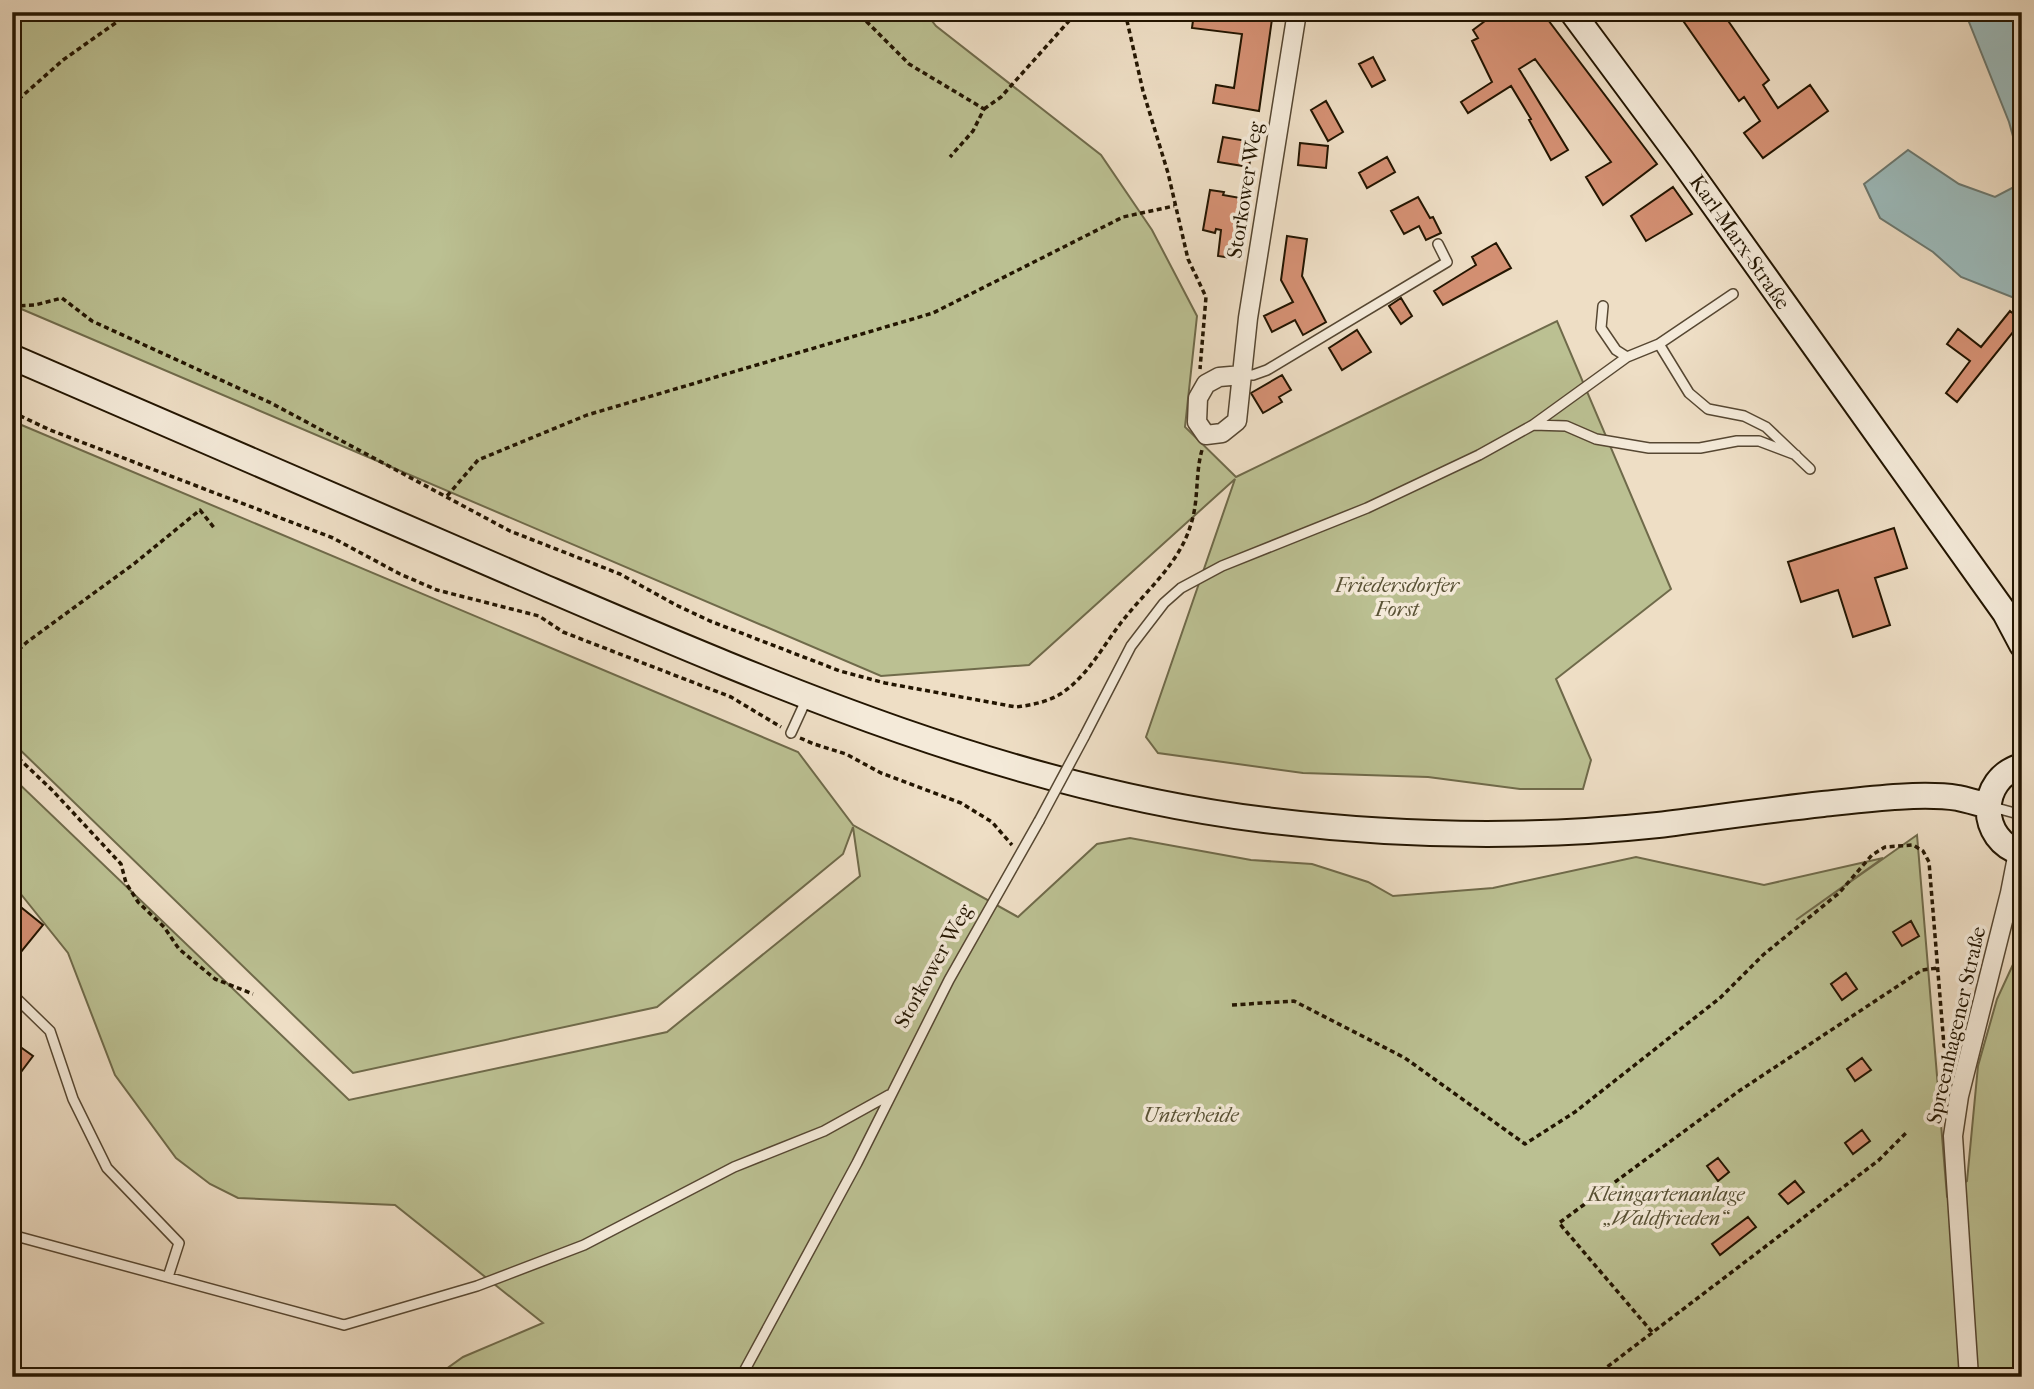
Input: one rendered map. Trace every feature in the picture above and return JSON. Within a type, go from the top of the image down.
[{"type":"main road","name":"Karl-Marx-Straße","points":[[1572,12],[1681,159],[2005,613],[2022,645]]},
{"type":"main road","points":[[12,357],[611,616],[808,696],[958,750],[1082,785],[1188,808],[1320,827],[1410,833],[1532,834],[1657,825],[1857,800],[1952,797],[1988,806]]},
{"type":"main road","points":[[2020,852],[2009,848],[1995,834],[1988,816],[1988,806],[1997,782],[2006,773],[2022,766]]},
{"type":"street","name":"Storkower Weg","points":[[1206,384],[1198,398],[1197,422],[1206,435],[1222,433],[1237,421],[1248,318],[1297,12]]},
{"type":"street","points":[[1206,384],[1219,377],[1242,376]]},
{"type":"street","name":"Spreenhagener Straße","points":[[1969,1377],[1953,1136],[1959,1096],[2020,852]]},
{"type":"lane","points":[[1242,376],[1267,370],[1447,262],[1438,244]]},
{"type":"lane","name":"Storkower Weg","points":[[741,1377],[857,1163],[949,979],[1021,854],[1131,646],[1164,603],[1181,588],[1222,566],[1432,479],[1533,425],[1627,358],[1659,344],[1732,293]]},
{"type":"lane","points":[[1603,306],[1601,328],[1616,349],[1627,358]]},
{"type":"lane","points":[[1659,344],[1689,393],[1708,409],[1744,416],[1766,427],[1810,469]]},
{"type":"lane","points":[[1533,425],[1566,426],[1596,439],[1649,448],[1700,448],[1737,441],[1759,441],[1796,454]]},
{"type":"lane","points":[[791,733],[808,696]]},
{"type":"lane","points":[[1988,806],[2022,815]]},
{"type":"lane","points":[[12,994],[50,1031],[73,1099],[107,1168],[179,1243],[168,1278]]},
{"type":"lane","points":[[12,1235],[344,1325],[477,1286],[584,1245],[734,1167],[824,1131],[890,1095]]},
{"type":"path","points":[[12,105],[63,60],[131,12]]},
{"type":"path","points":[[852,12],[866,21],[909,64],[984,109]]},
{"type":"path","points":[[950,157],[973,131],[984,109],[1001,97],[1077,12]]},
{"type":"path","points":[[1125,12],[1188,259],[1206,297],[1200,369],[1206,384]]},
{"type":"path","points":[[447,496],[478,460],[587,415],[933,313],[1123,217],[1174,206]]},
{"type":"path","points":[[12,306],[35,305],[62,298],[92,321],[271,403],[510,530],[620,574],[710,621],[840,671],[885,683],[1016,707],[1035,705],[1061,694],[1086,672],[1121,622],[1174,560],[1192,524],[1200,456]]},
{"type":"path","points":[[12,412],[75,440],[334,538],[400,574],[437,590],[539,616],[563,632],[731,697],[814,744],[846,754],[881,773],[961,803],[992,822],[1021,854]]},
{"type":"path","points":[[12,656],[200,510],[215,529]]},
{"type":"path","points":[[12,752],[52,790],[121,864],[127,883],[138,902],[164,928],[179,949],[215,979],[253,994]]},
{"type":"path","points":[[1232,1005],[1294,1001],[1405,1058],[1525,1144],[1576,1112],[1720,998],[1763,955],[1839,894],[1872,855],[1885,847],[1913,845],[1923,851],[1929,862],[1944,1045],[1968,1058]]},
{"type":"path","points":[[1652,1332],[1559,1223],[1751,1084],[1922,970],[1938,968]]},
{"type":"path","points":[[1594,1377],[1879,1160],[1906,1133]]},
{"type":"green space","name":"Friedersdorfer Forst","points":[[12,12],[925,12],[936,26],[1101,155],[1152,230],[1197,316],[1185,427],[1236,477],[1557,321],[1671,589],[1556,679],[1591,760],[1583,789],[1520,789],[1428,777],[1303,773],[1158,753],[1146,737],[1235,479],[1029,665],[881,676],[12,305]]},
{"type":"green space","points":[[12,421],[798,752],[853,825],[1018,917],[1097,844],[1130,838],[1251,860],[1312,864],[1368,882],[1393,896],[1493,888],[1636,857],[1764,885],[1883,858],[1796,920],[1917,835],[1947,1196],[1967,1181],[1978,1066],[1997,999],[2022,945],[2022,1377],[435,1377],[463,1357],[543,1323],[395,1205],[238,1198],[210,1184],[176,1158],[115,1075],[68,953],[12,883],[12,777],[349,1100],[667,1032],[860,876],[853,827],[843,854],[657,1007],[353,1073],[12,742]]},
{"type":"water","points":[[1965,12],[2022,12],[2022,301],[1961,277],[1933,252],[1880,218],[1864,184],[1908,150],[1959,184],[1995,197],[2016,186],[2021,165],[2009,122]]},
{"type":"building","points":[[1246,12],[1273,12],[1259,111],[1213,103],[1216,85],[1234,88],[1242,34],[1192,28],[1194,13],[1245,20]]},
{"type":"building","points":[[1497,12],[1542,12],[1657,164],[1603,205],[1586,177],[1611,162],[1535,59],[1519,69],[1568,150],[1551,160],[1511,86],[1468,113],[1461,102],[1492,82],[1472,41],[1478,38],[1473,30]]},
{"type":"building","points":[[1677,12],[1722,12],[1769,80],[1763,85],[1778,108],[1810,85],[1828,111],[1763,158],[1744,133],[1760,121],[1744,97],[1739,101]]},
{"type":"building","points":[[1373,57],[1385,80],[1372,87],[1359,64]]},
{"type":"building","points":[[1326,101],[1343,132],[1328,141],[1311,110]]},
{"type":"building","points":[[1223,137],[1253,142],[1249,167],[1218,162]]},
{"type":"building","points":[[1300,143],[1328,146],[1326,168],[1298,165]]},
{"type":"building","points":[[1387,157],[1395,172],[1367,188],[1359,173]]},
{"type":"building","points":[[1673,187],[1692,214],[1646,241],[1631,216]]},
{"type":"building","points":[[1210,190],[1246,199],[1239,233],[1234,232],[1232,258],[1218,256],[1221,230],[1216,229],[1215,233],[1203,230]]},
{"type":"building","points":[[1418,197],[1441,233],[1426,240],[1419,226],[1404,234],[1391,211]]},
{"type":"building","points":[[1287,236],[1307,239],[1302,276],[1326,322],[1303,335],[1295,320],[1272,332],[1264,316],[1293,302],[1281,280]]},
{"type":"building","points":[[1496,243],[1511,268],[1443,305],[1434,291],[1476,265],[1472,257]]},
{"type":"building","points":[[1401,298],[1412,316],[1401,324],[1389,306]]},
{"type":"building","points":[[2010,311],[2022,321],[1957,402],[1946,393],[1970,361],[1947,344],[1958,329],[1981,347]]},
{"type":"building","points":[[1357,330],[1371,352],[1342,370],[1329,348]]},
{"type":"building","points":[[1282,375],[1291,390],[1279,397],[1282,402],[1263,413],[1251,393]]},
{"type":"building","points":[[1894,528],[1907,568],[1875,578],[1890,625],[1853,637],[1838,590],[1801,602],[1788,562]]},
{"type":"building","points":[[12,900],[43,925],[12,963]]},
{"type":"building","points":[[1911,921],[1919,936],[1902,946],[1893,932]]},
{"type":"building","points":[[1846,973],[1857,989],[1842,1000],[1831,984]]},
{"type":"building","points":[[12,1041],[33,1056],[12,1084]]},
{"type":"building","points":[[1862,1058],[1871,1070],[1855,1081],[1847,1069]]},
{"type":"building","points":[[1862,1130],[1870,1141],[1853,1154],[1845,1143]]},
{"type":"building","points":[[1718,1158],[1729,1172],[1718,1181],[1707,1166]]},
{"type":"building","points":[[1795,1181],[1804,1192],[1788,1204],[1779,1194]]},
{"type":"building","points":[[1748,1217],[1756,1227],[1720,1255],[1712,1244]]},
{"type":"park label","name":"Unterheide","points":[[1191,1115]]},
{"type":"park label","name":"Kleingartenanlage „Waldfrieden“","points":[[1666,1206]]}]
